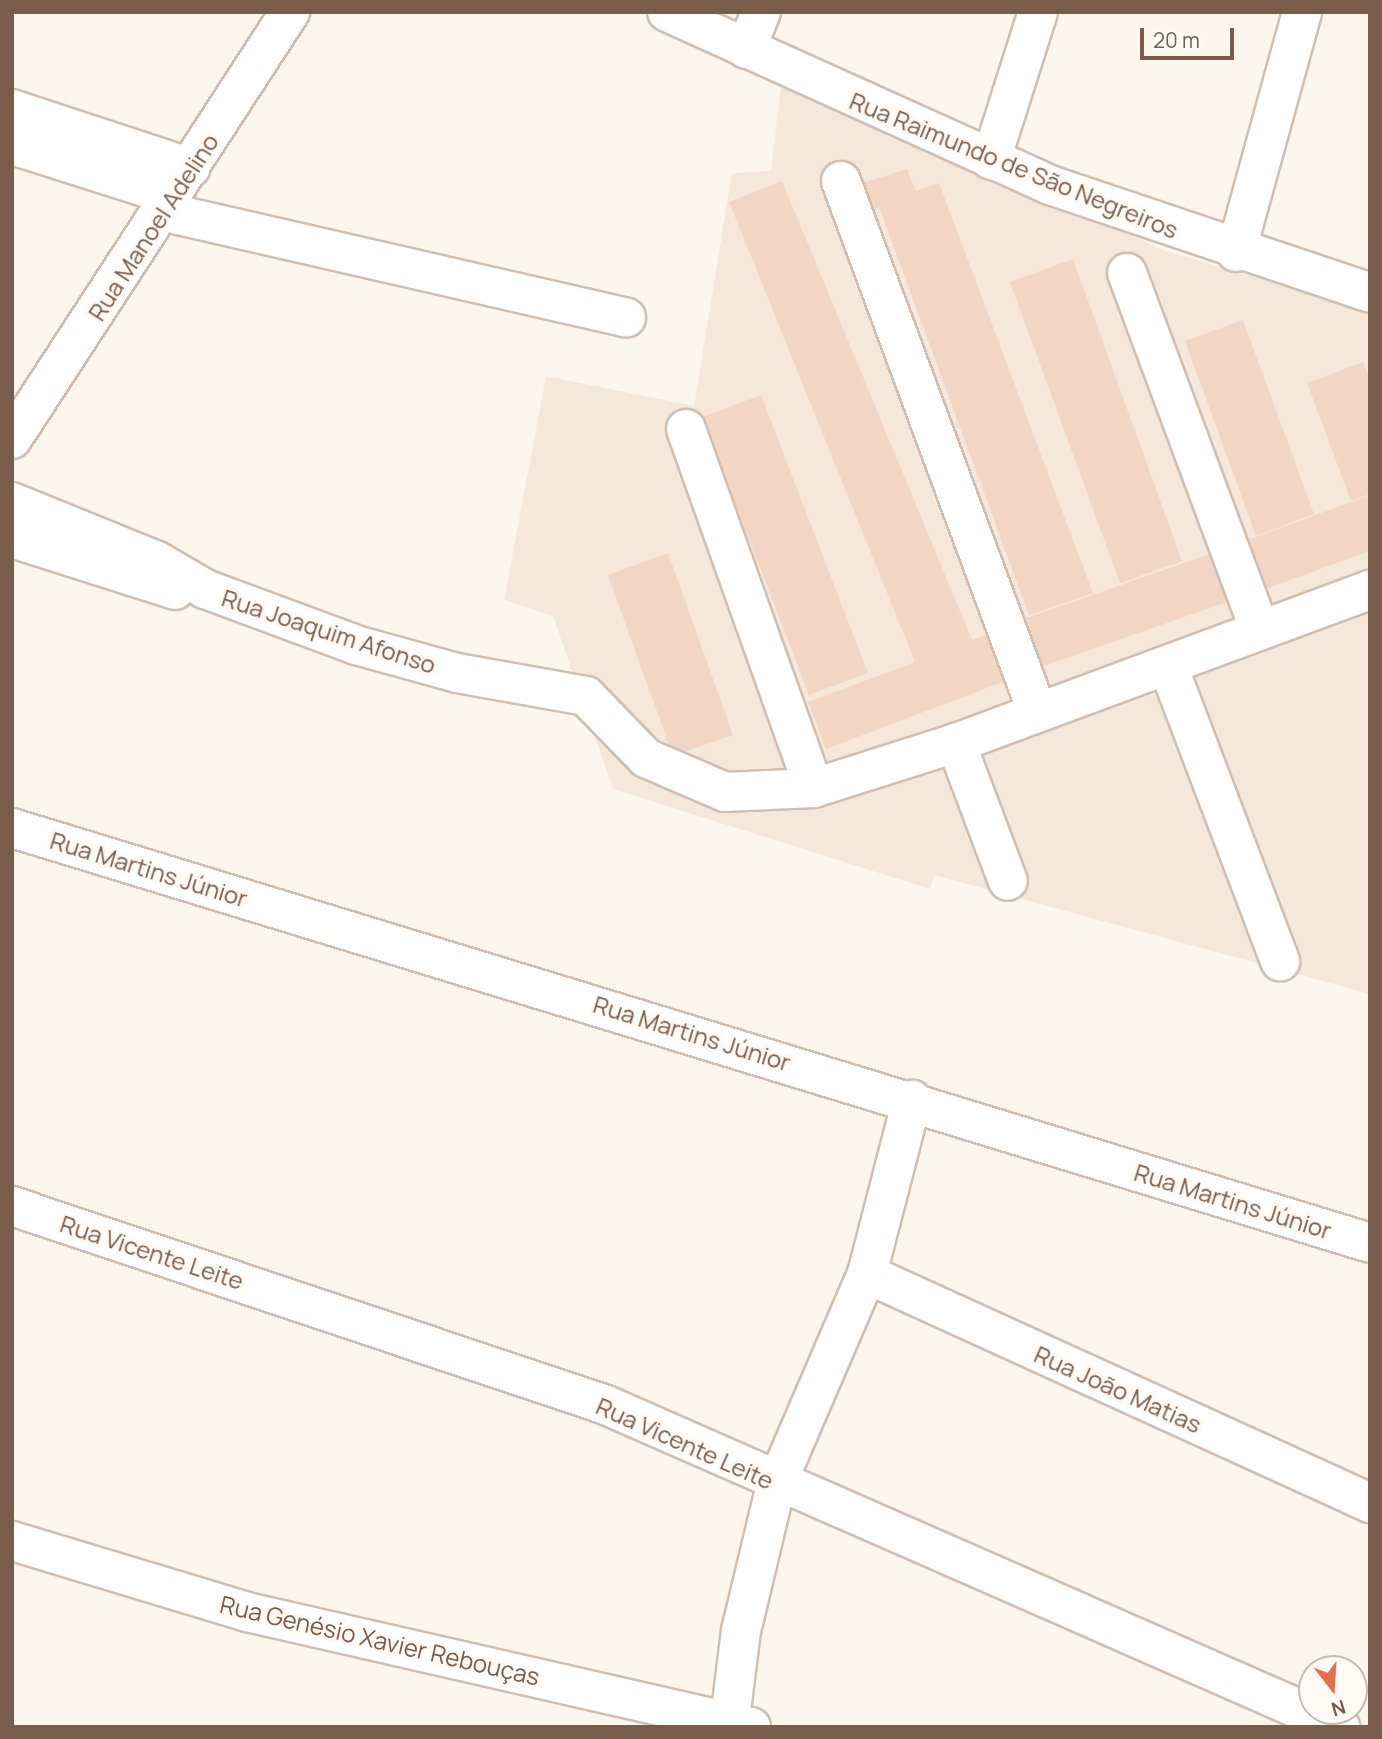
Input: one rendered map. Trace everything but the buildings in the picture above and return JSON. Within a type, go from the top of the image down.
[{"type":"street","name":"Rua Manoel Adelino","points":[[12,439],[176,192],[290,12]]},
{"type":"street","name":"Rua Raimundo de São Negreiros","points":[[667,12],[991,160],[1236,251],[1370,293]]},
{"type":"street","points":[[746,49],[761,12]]},
{"type":"street","points":[[991,160],[1038,12]]},
{"type":"street","points":[[1236,251],[1303,12]]},
{"type":"street","points":[[12,109],[176,192]]},
{"type":"street","points":[[12,145],[626,318]]},
{"type":"street","points":[[841,181],[1037,711]]},
{"type":"street","points":[[1127,273],[1260,631]]},
{"type":"street","points":[[687,429],[814,788],[956,743],[1370,590]]},
{"type":"street","name":"Rua Joaquim Afonso","points":[[12,502],[157,561],[205,589],[401,659],[576,693],[594,701],[626,742],[695,784],[754,793],[814,788]]},
{"type":"street","name":"Rua Joaquim Afonso","points":[[12,538],[142,582],[205,589]]},
{"type":"street","points":[[1168,666],[1280,961]]},
{"type":"street","points":[[956,743],[1008,881]]},
{"type":"street","name":"Rua Martins Júnior","points":[[12,828],[912,1100],[1370,1243]]},
{"type":"street","points":[[736,1725],[741,1631],[776,1485],[867,1275],[912,1100]]},
{"type":"street","name":"Rua Vicente Leite","points":[[12,1206],[606,1405],[776,1485],[1340,1727]]},
{"type":"street","name":"Rua João Matias","points":[[867,1275],[1370,1503]]},
{"type":"street","name":"Rua Genésio Xavier Rebouças","points":[[12,1541],[247,1612],[736,1725]]},
{"type":"shaded area","points":[[782,76],[1166,251],[1370,311],[1370,994],[934,875],[930,889],[613,789],[553,616],[504,600],[546,376],[694,406],[732,173],[771,171]]}]
